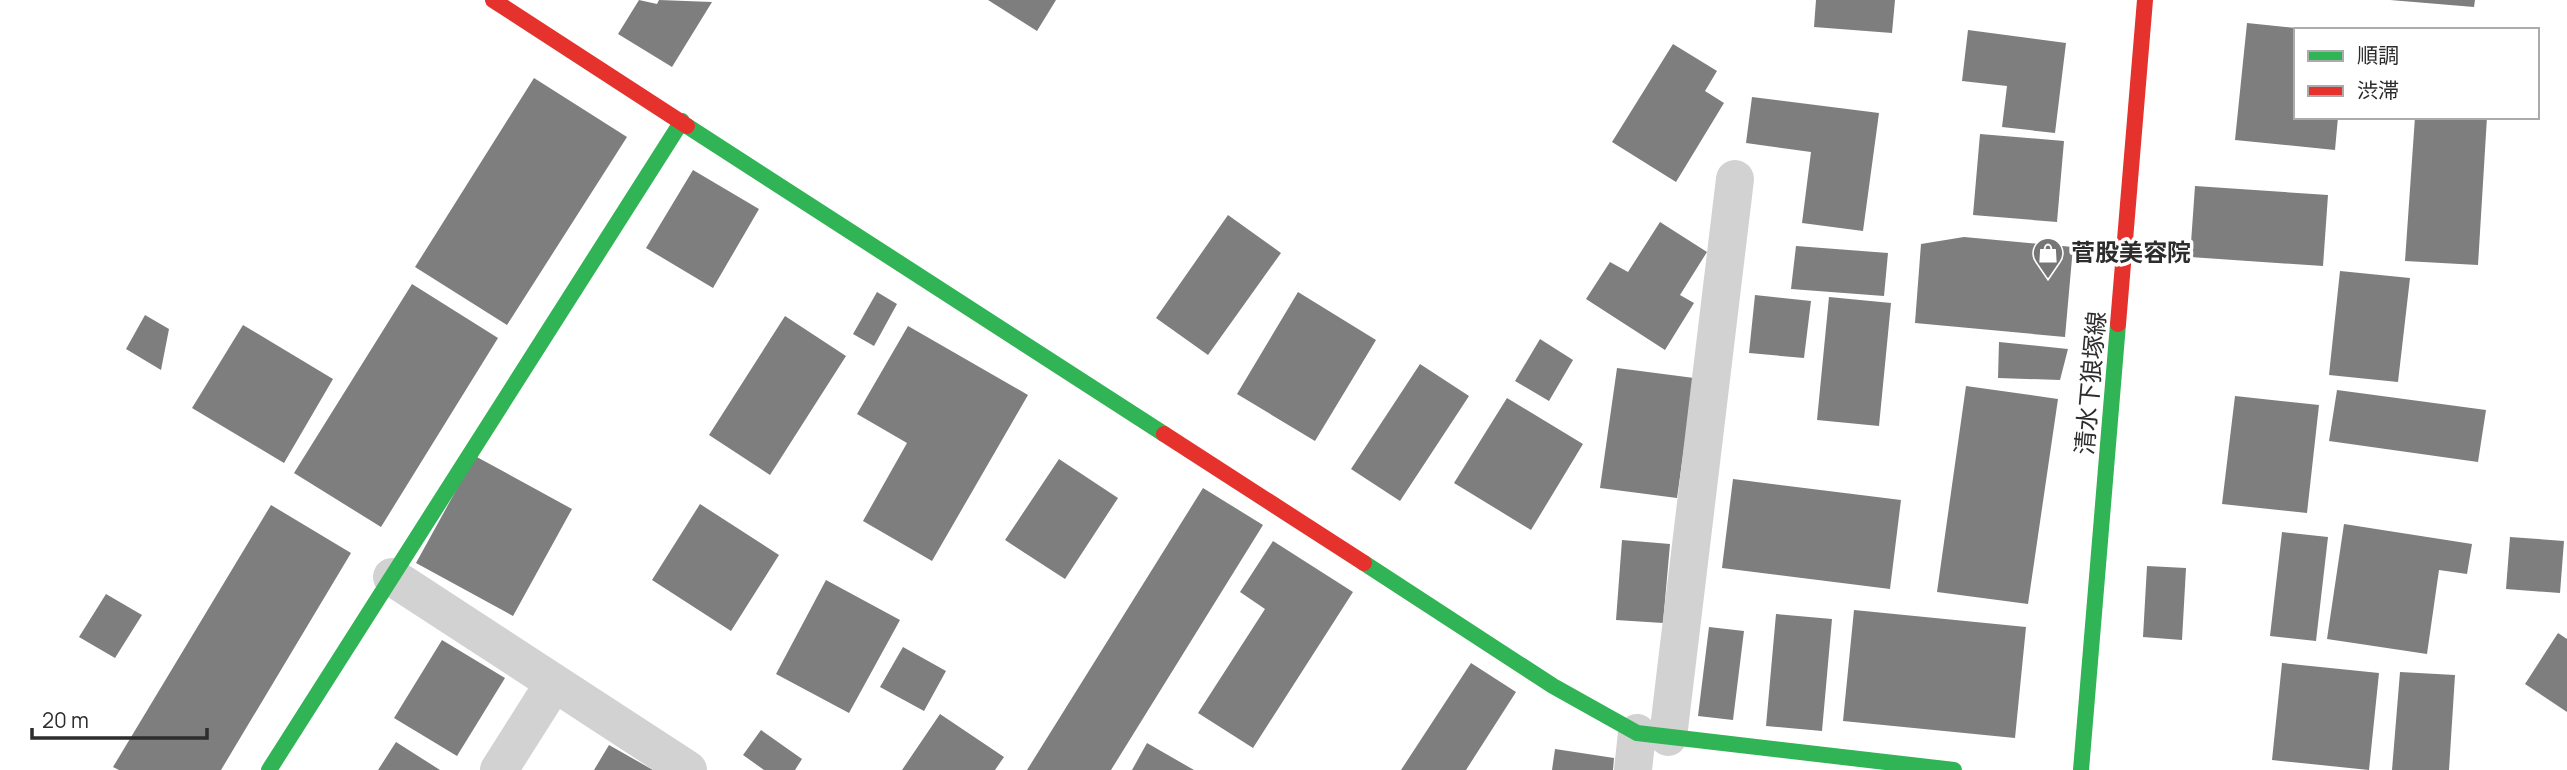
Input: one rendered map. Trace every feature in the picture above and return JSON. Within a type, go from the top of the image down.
[{"type":"street","points":[[493,0],[1646,747],[1954,770]]},
{"type":"street","name":"清水下狼塚線","points":[[2081,770],[2145,0]]},
{"type":"street","points":[[269,770],[682,121]]},
{"type":"street","points":[[1646,747],[1735,179]]},
{"type":"street","points":[[392,577],[688,770]]},
{"type":"street","points":[[499,770],[554,683]]},
{"type":"building","points":[[639,0],[657,4],[659,0],[712,2],[672,67],[618,34]]},
{"type":"building","points":[[988,0],[1056,0],[1037,31]]},
{"type":"building","points":[[1816,0],[1895,0],[1892,33],[1814,27]]},
{"type":"building","points":[[2390,0],[2475,0],[2474,7]]},
{"type":"building","points":[[2247,23],[2296,28],[2294,119],[2338,119],[2335,150],[2235,140]]},
{"type":"building","points":[[1968,30],[2066,43],[2055,133],[2002,127],[2007,86],[1962,81]]},
{"type":"building","points":[[1673,44],[1717,71],[1705,91],[1724,103],[1676,182],[1612,142]]},
{"type":"building","points":[[534,78],[627,137],[507,325],[415,267]]},
{"type":"building","points":[[1752,97],[1879,113],[1863,231],[1802,223],[1811,152],[1746,143]]},
{"type":"building","points":[[2415,119],[2487,119],[2478,265],[2405,261]]},
{"type":"building","points":[[1980,134],[2064,141],[2057,222],[1973,215]]},
{"type":"building","points":[[693,170],[759,209],[713,288],[646,248]]},
{"type":"building","points":[[2195,186],[2328,195],[2323,266],[2190,257]]},
{"type":"building","points":[[1228,215],[1281,253],[1208,355],[1156,318]]},
{"type":"building","points":[[1660,222],[1707,252],[1680,295],[1694,303],[1665,350],[1586,299],[1610,262],[1628,272]]},
{"type":"building","points":[[1964,237],[2073,247],[2065,337],[1915,323],[1921,244]]},
{"type":"building","points":[[1796,246],[1888,253],[1884,296],[1791,289]]},
{"type":"building","points":[[2340,271],[2410,278],[2398,382],[2329,375]]},
{"type":"building","points":[[412,284],[498,338],[381,527],[294,473]]},
{"type":"building","points":[[877,292],[897,304],[874,346],[853,334]]},
{"type":"building","points":[[1298,292],[1376,340],[1315,441],[1237,394]]},
{"type":"building","points":[[1755,295],[1811,301],[1804,358],[1749,353]]},
{"type":"building","points":[[1829,297],[1891,303],[1879,426],[1817,420]]},
{"type":"building","points":[[145,315],[169,329],[161,370],[126,349]]},
{"type":"building","points":[[785,316],[846,356],[770,475],[709,435]]},
{"type":"building","points":[[243,325],[333,379],[284,463],[192,408]]},
{"type":"building","points":[[908,326],[1028,395],[932,561],[863,521],[907,443],[857,414]]},
{"type":"building","points":[[1540,339],[1573,360],[1549,401],[1515,381]]},
{"type":"building","points":[[1999,342],[2068,349],[2060,380],[1998,378]]},
{"type":"building","points":[[1420,364],[1469,396],[1400,501],[1351,469]]},
{"type":"building","points":[[1617,368],[1694,378],[1677,498],[1600,488]]},
{"type":"building","points":[[1966,386],[2058,399],[2028,604],[1937,592]]},
{"type":"building","points":[[2337,390],[2486,410],[2478,462],[2329,441]]},
{"type":"building","points":[[2235,396],[2319,405],[2307,513],[2222,504]]},
{"type":"building","points":[[1507,398],[1583,444],[1531,530],[1454,483]]},
{"type":"building","points":[[475,456],[572,509],[513,616],[416,563]]},
{"type":"building","points":[[1059,459],[1118,498],[1065,579],[1005,540]]},
{"type":"building","points":[[1733,479],[1901,500],[1890,589],[1722,568]]},
{"type":"building","points":[[1203,488],[1263,525],[1111,770],[1027,770]]},
{"type":"building","points":[[700,504],[779,555],[731,631],[652,580]]},
{"type":"building","points":[[271,505],[351,553],[221,770],[119,770],[113,767]]},
{"type":"building","points":[[2344,524],[2472,544],[2467,574],[2439,570],[2427,654],[2327,639]]},
{"type":"building","points":[[2282,532],[2328,537],[2316,641],[2270,636]]},
{"type":"building","points":[[2510,537],[2564,541],[2560,593],[2506,589]]},
{"type":"building","points":[[1622,540],[1670,544],[1663,623],[1616,620]]},
{"type":"building","points":[[1273,541],[1353,592],[1253,748],[1198,713],[1265,609],[1240,592]]},
{"type":"building","points":[[2147,566],[2186,568],[2182,640],[2143,637]]},
{"type":"building","points":[[826,580],[900,620],[849,713],[776,674]]},
{"type":"building","points":[[106,594],[142,615],[115,658],[79,637]]},
{"type":"building","points":[[1854,610],[2026,627],[2015,738],[1843,721]]},
{"type":"building","points":[[1776,614],[1832,619],[1822,731],[1766,726]]},
{"type":"building","points":[[1709,627],[1744,631],[1733,720],[1698,716]]},
{"type":"building","points":[[2558,633],[2567,639],[2567,712],[2525,684]]},
{"type":"building","points":[[442,640],[505,678],[457,756],[394,718]]},
{"type":"building","points":[[903,647],[946,671],[924,711],[880,687]]},
{"type":"building","points":[[1471,663],[1516,692],[1466,770],[1401,770]]},
{"type":"building","points":[[2282,663],[2379,673],[2369,770],[2272,760]]},
{"type":"building","points":[[2400,672],[2455,675],[2449,770],[2392,770]]},
{"type":"building","points":[[940,714],[1004,757],[995,770],[902,770]]},
{"type":"building","points":[[761,730],[802,759],[795,770],[764,770],[743,755]]},
{"type":"building","points":[[396,742],[440,770],[378,770]]},
{"type":"building","points":[[1147,743],[1194,770],[1132,770]]},
{"type":"building","points":[[609,745],[653,770],[594,770]]},
{"type":"building","points":[[1555,749],[1614,758],[1613,770],[1552,770]]},
{"type":"traffic: fast","points":[[269,770],[682,121]]},
{"type":"traffic: fast","points":[[687,126],[1164,434]]},
{"type":"traffic: fast","points":[[2081,770],[2118,324]]},
{"type":"traffic: fast","points":[[1364,563],[1553,686],[1637,733],[1954,770]]},
{"type":"traffic: jam","points":[[493,0],[687,126]]},
{"type":"traffic: jam","points":[[2118,324],[2145,0]]},
{"type":"traffic: jam","points":[[1164,434],[1364,563]]},
{"type":"place","name":"菅股美容院","points":[[2048,280]]}]
